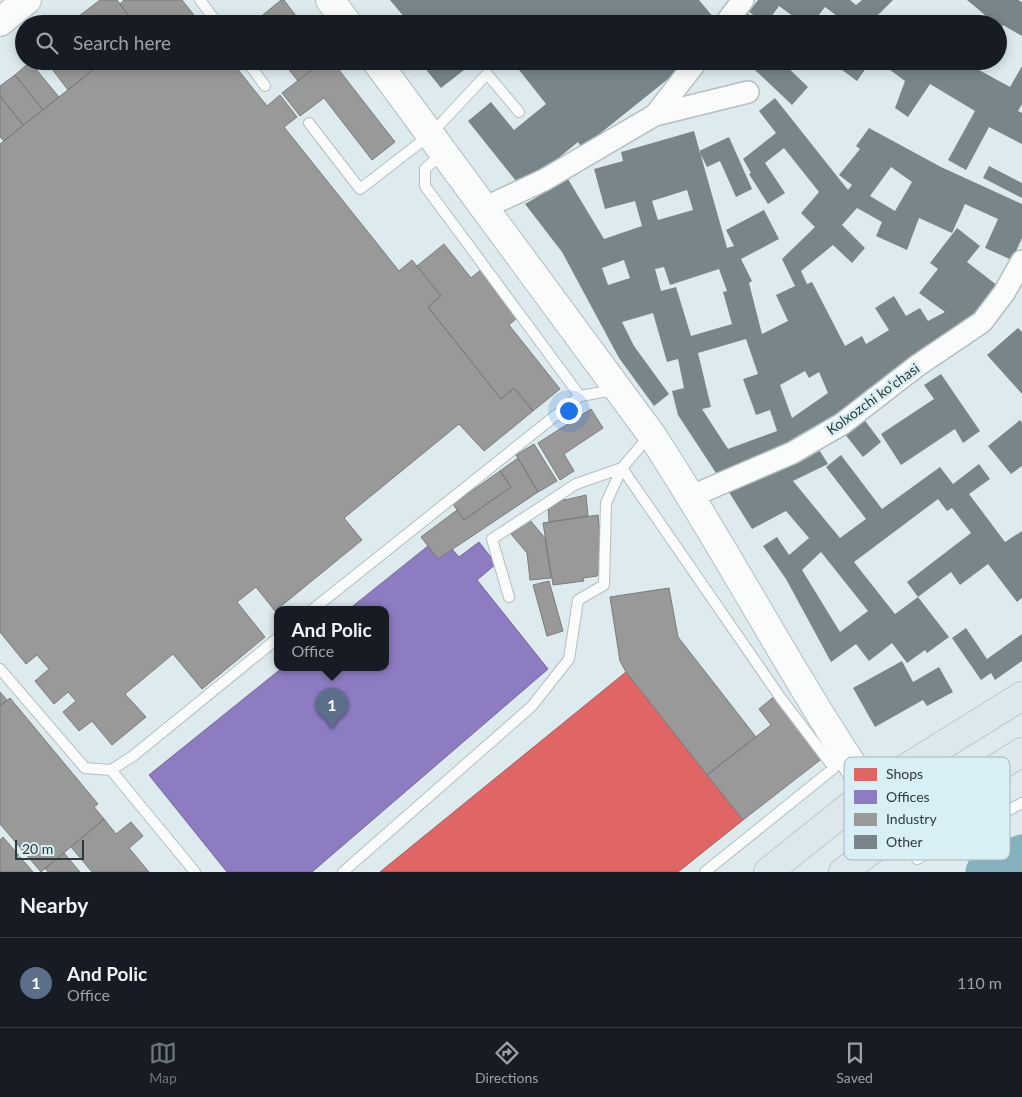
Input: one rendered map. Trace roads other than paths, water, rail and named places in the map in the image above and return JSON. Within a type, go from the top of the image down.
[{"type":"main road","points":[[924,757],[1022,696]]},
{"type":"main road","points":[[1010,759],[1022,752]]},
{"type":"main road","points":[[768,872],[844,811]]},
{"type":"main road","points":[[843,872],[858,860]]},
{"type":"street","points":[[0,22],[27,0]]},
{"type":"street","points":[[330,0],[341,15]]},
{"type":"street","points":[[732,15],[743,0]]},
{"type":"street","points":[[383,70],[651,434],[692,496],[776,643],[848,757]]},
{"type":"street","points":[[655,115],[690,70]]},
{"type":"street","points":[[484,208],[544,180],[655,115],[748,92]]},
{"type":"street","name":"Kolxozchi koʻchasi","points":[[692,496],[792,453],[842,424],[917,366],[982,322],[1004,293],[1022,261]]},
{"type":"lane","points":[[200,0],[211,15]]},
{"type":"lane","points":[[253,70],[265,86]]},
{"type":"lane","points":[[518,112],[488,74],[436,144],[425,169],[424,186],[580,396]]},
{"type":"lane","points":[[309,123],[360,188],[436,144]]},
{"type":"lane","points":[[317,606],[580,396],[618,389]]},
{"type":"lane","points":[[343,872],[532,706],[569,659],[578,600],[604,585],[606,503],[622,468],[651,434]]},
{"type":"lane","points":[[509,597],[492,539],[576,484],[622,468]]},
{"type":"lane","points":[[622,468],[780,697],[834,768],[705,872]]},
{"type":"lane","points":[[0,669],[86,768],[111,770],[133,756],[274,641]]},
{"type":"lane","points":[[111,770],[195,872]]},
{"type":"lane","points":[[1010,809],[1022,803]]},
{"type":"waterway","points":[[986,872],[1022,855]]},
{"type":"place","name":"And Polic","points":[[332,729]]}]
